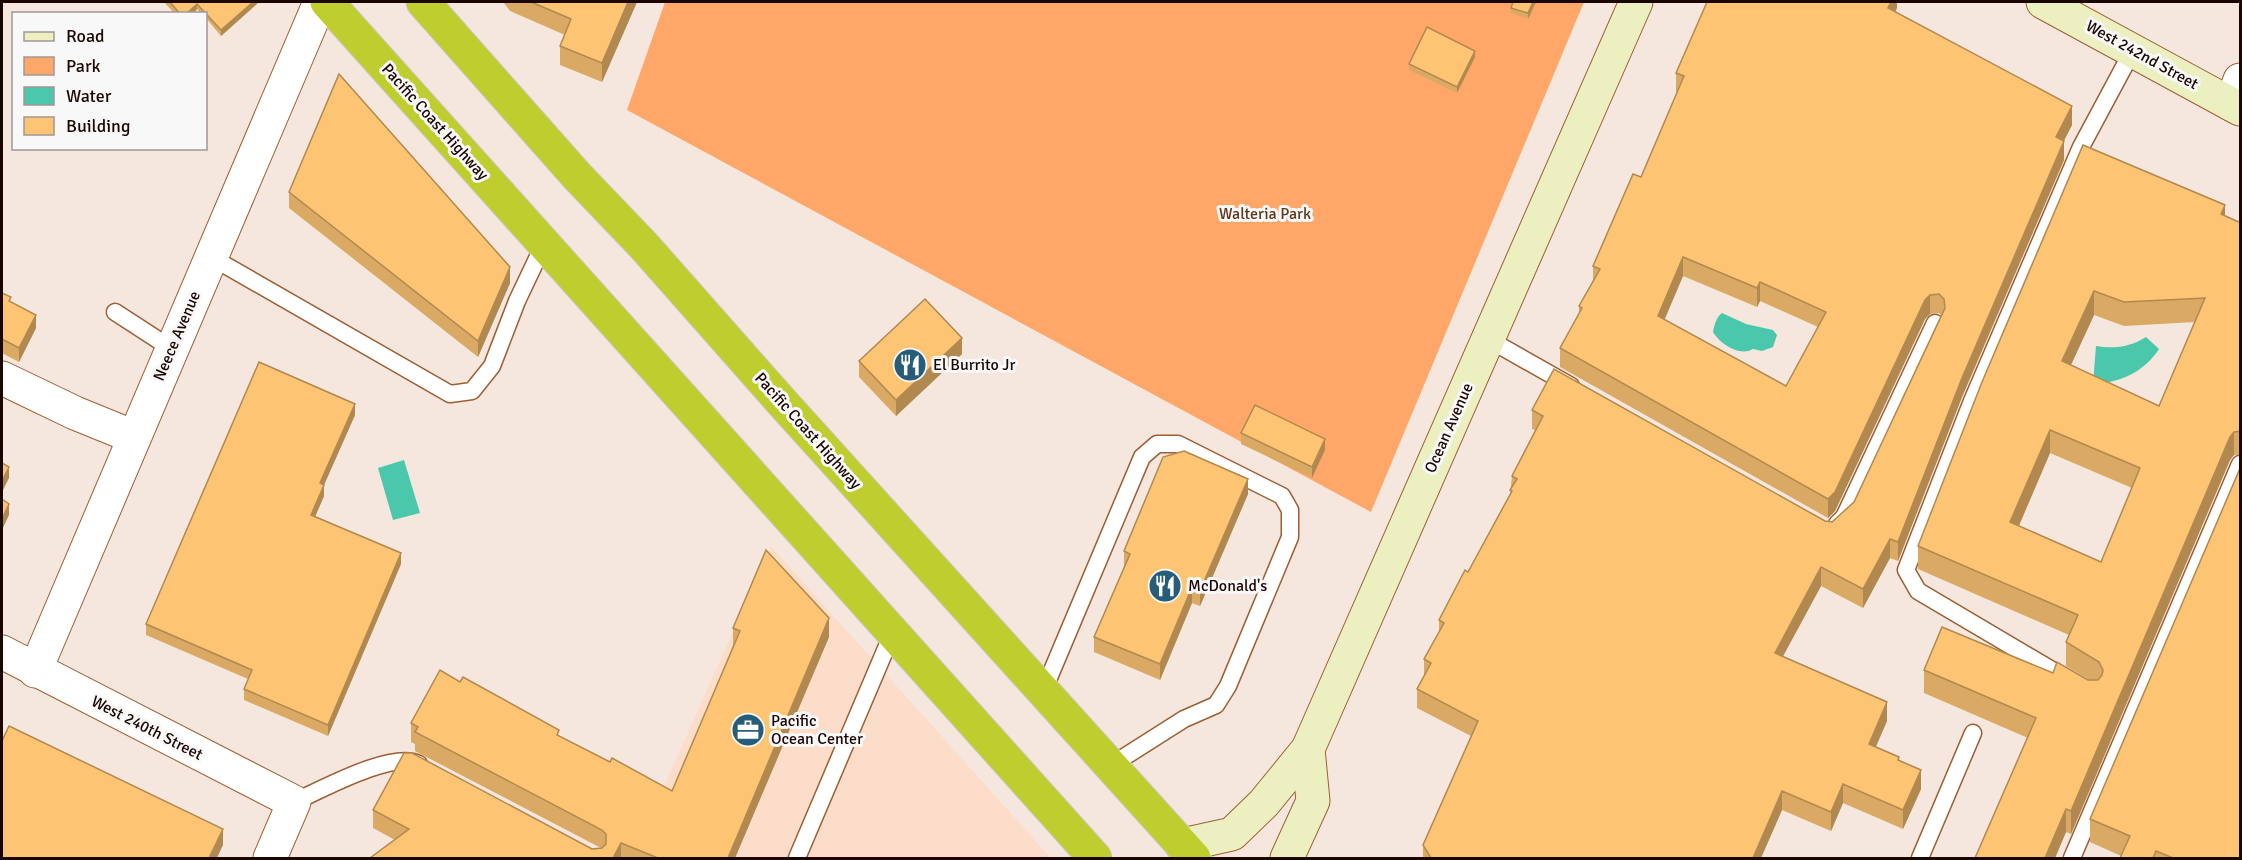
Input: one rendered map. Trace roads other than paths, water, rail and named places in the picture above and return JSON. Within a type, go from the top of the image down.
[{"type":"highway","name":"Pacific Coast Highway","points":[[327,2],[1095,858]]},
{"type":"highway","name":"Pacific Coast Highway","points":[[423,2],[577,176],[644,246],[1188,852]]},
{"type":"street","name":"Neece Avenue","points":[[35,671],[320,2]]},
{"type":"street","name":"Ocean Avenue","points":[[1287,858],[1313,801],[1308,749],[1636,2]]},
{"type":"street","name":"West 242nd Street","points":[[2043,2],[2133,50],[2237,98]]},
{"type":"street","points":[[2,378],[75,413],[134,437]]},
{"type":"street","name":"West 240th Street","points":[[2,652],[35,671],[294,802]]},
{"type":"street","points":[[1188,852],[1232,834],[1264,803],[1308,749]]},
{"type":"street","points":[[270,858],[294,802]]},
{"type":"lane","points":[[2083,688],[1918,591],[1906,570],[1972,401],[2077,158],[2133,50]]},
{"type":"lane","points":[[211,257],[450,394],[472,391],[492,366],[517,301],[544,244]]},
{"type":"lane","points":[[115,312],[172,349]]},
{"type":"lane","points":[[1820,526],[1830,531],[1844,517],[1935,323]]},
{"type":"lane","points":[[1488,339],[1581,392]]},
{"type":"lane","points":[[1043,692],[1142,457],[1158,444],[1178,444],[1282,496],[1290,510],[1290,537],[1228,686],[1216,705],[1184,719],[1110,766]]},
{"type":"lane","points":[[2072,858],[2241,464]]},
{"type":"lane","points":[[797,858],[893,632]]},
{"type":"lane","points":[[1920,858],[1973,733]]},
{"type":"lane","points":[[294,802],[384,762],[414,761],[435,772]]},
{"type":"water","points":[[1722,313],[1746,324],[1773,330],[1777,335],[1773,347],[1762,351],[1753,349],[1742,351],[1725,345],[1713,332],[1716,321]]},
{"type":"water","points":[[2146,337],[2159,349],[2146,364],[2122,379],[2093,384],[2096,346],[2122,346]]},
{"type":"water","points":[[404,460],[420,513],[393,520],[378,468]]},
{"type":"place","name":"El Burrito Jr","points":[[910,365]]},
{"type":"place","name":"McDonald's","points":[[1165,586]]},
{"type":"place","name":"Pacific Ocean Center","points":[[748,730]]},
{"type":"park label","name":"Walteria Park","points":[[1265,214]]}]
